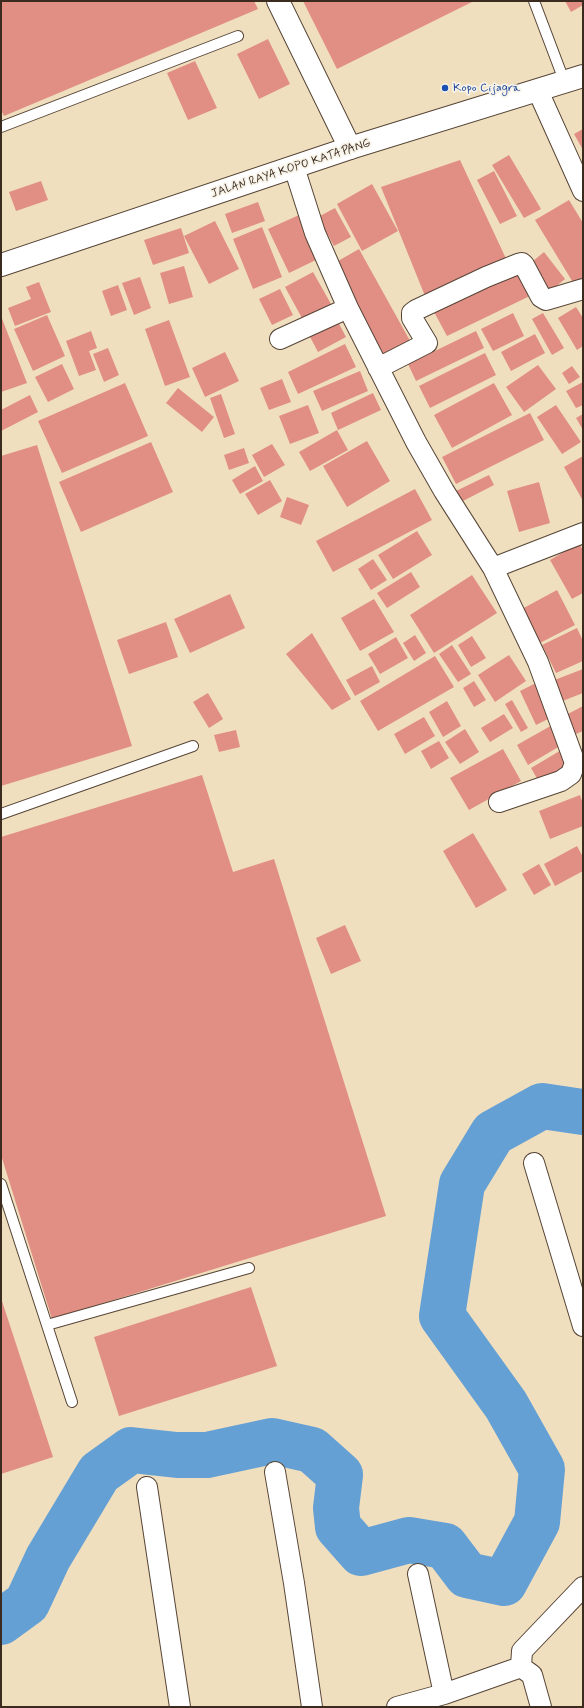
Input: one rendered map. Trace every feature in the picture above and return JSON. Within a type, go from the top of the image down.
[{"type":"main road","points":[[278,1],[350,148]]},
{"type":"main road","name":"JALAN RAYA KOPO KATAPANG","points":[[1,265],[51,250],[350,148],[574,79]]},
{"type":"street","points":[[538,91],[583,191]]},
{"type":"street","points":[[294,167],[315,233],[348,308],[416,442],[444,491],[493,568],[538,662],[575,763],[571,774],[561,780],[499,802]]},
{"type":"street","points":[[378,368],[427,343],[412,318],[412,313],[505,269],[522,263],[541,297],[546,300],[583,289]]},
{"type":"street","points":[[280,339],[348,308]]},
{"type":"street","points":[[493,568],[583,533]]},
{"type":"street","points":[[534,1163],[583,1326]]},
{"type":"street","points":[[275,1472],[294,1583],[312,1707]]},
{"type":"street","points":[[147,1486],[180,1707]]},
{"type":"street","points":[[418,1574],[444,1694]]},
{"type":"street","points":[[521,1667],[522,1651],[583,1587]]},
{"type":"street","points":[[397,1707],[444,1694],[521,1667]]},
{"type":"street","points":[[521,1667],[532,1675],[542,1707]]},
{"type":"lane","points":[[534,1],[574,79]]},
{"type":"lane","points":[[1,127],[238,36]]},
{"type":"lane","points":[[1,814],[194,746]]},
{"type":"lane","points":[[1,1184],[72,1402]]},
{"type":"lane","points":[[47,1325],[249,1268]]},
{"type":"building","points":[[1,1],[254,1],[258,9],[4,116],[1,110]]},
{"type":"building","points":[[303,1],[474,1],[337,69]]},
{"type":"building","points":[[565,1],[583,1],[583,5],[571,12]]},
{"type":"building","points":[[268,39],[290,84],[259,99],[237,54]]},
{"type":"building","points":[[195,61],[217,108],[188,120],[167,73]]},
{"type":"building","points":[[583,129],[583,150],[574,134]]},
{"type":"building","points":[[509,155],[541,209],[524,218],[492,165]]},
{"type":"building","points":[[460,160],[509,265],[425,296],[381,187]]},
{"type":"building","points":[[494,171],[517,216],[500,224],[477,180]]},
{"type":"building","points":[[41,181],[48,200],[16,211],[9,192]]},
{"type":"building","points":[[372,184],[398,231],[362,251],[337,204]]},
{"type":"building","points":[[569,200],[583,223],[583,285],[577,289],[535,220]]},
{"type":"building","points":[[258,202],[265,221],[232,233],[225,214]]},
{"type":"building","points":[[335,208],[351,237],[334,246],[318,217]]},
{"type":"building","points":[[299,215],[320,258],[289,273],[268,229]]},
{"type":"building","points":[[215,221],[239,269],[209,284],[184,236]]},
{"type":"building","points":[[262,227],[282,277],[253,289],[233,239]]},
{"type":"building","points":[[181,228],[189,253],[153,265],[144,240]]},
{"type":"building","points":[[359,249],[414,348],[386,363],[331,265]]},
{"type":"building","points":[[544,252],[565,279],[548,293],[527,266]]},
{"type":"building","points":[[184,266],[193,297],[169,304],[160,273]]},
{"type":"building","points":[[521,268],[534,294],[447,336],[433,310]]},
{"type":"building","points":[[313,272],[331,304],[303,320],[285,287]]},
{"type":"building","points":[[140,277],[151,308],[134,315],[122,283]]},
{"type":"building","points":[[39,282],[51,312],[15,326],[8,308],[31,299],[26,287]]},
{"type":"building","points":[[118,285],[127,310],[111,316],[102,291]]},
{"type":"building","points":[[280,289],[293,315],[272,325],[259,299]]},
{"type":"building","points":[[576,307],[583,318],[583,346],[577,350],[558,318]]},
{"type":"building","points":[[513,313],[524,336],[493,351],[481,329]]},
{"type":"building","points":[[543,313],[564,348],[552,355],[532,319]]},
{"type":"building","points":[[47,315],[65,356],[33,371],[14,329]]},
{"type":"building","points":[[1,316],[27,383],[1,392]]},
{"type":"building","points":[[336,318],[346,337],[318,352],[308,333]]},
{"type":"building","points":[[169,320],[190,377],[165,386],[145,329]]},
{"type":"building","points":[[91,331],[97,348],[89,351],[96,370],[79,376],[66,341]]},
{"type":"building","points":[[476,331],[484,348],[416,381],[408,364]]},
{"type":"building","points":[[535,334],[545,353],[511,371],[501,352]]},
{"type":"building","points":[[345,344],[356,367],[298,394],[288,372]]},
{"type":"building","points":[[108,348],[119,375],[104,382],[93,354]]},
{"type":"building","points":[[225,352],[239,381],[205,397],[192,368]]},
{"type":"building","points":[[485,353],[496,375],[430,408],[419,386]]},
{"type":"building","points":[[62,364],[74,389],[48,402],[35,377]]},
{"type":"building","points":[[538,365],[556,389],[524,412],[506,387]]},
{"type":"building","points":[[572,366],[580,377],[569,384],[562,373]]},
{"type":"building","points":[[360,371],[368,391],[322,411],[313,391]]},
{"type":"building","points":[[282,379],[291,402],[269,410],[260,388]]},
{"type":"building","points":[[583,382],[583,405],[576,408],[566,391]]},
{"type":"building","points":[[125,383],[148,436],[62,473],[38,421]]},
{"type":"building","points":[[494,383],[512,415],[452,448],[434,415]]},
{"type":"building","points":[[178,388],[214,417],[202,432],[166,403]]},
{"type":"building","points":[[373,393],[381,410],[338,430],[331,413]]},
{"type":"building","points":[[221,394],[235,434],[224,438],[210,398]]},
{"type":"building","points":[[30,395],[38,412],[1,431],[1,410]]},
{"type":"building","points":[[308,405],[319,433],[290,444],[279,416]]},
{"type":"building","points":[[556,405],[581,442],[562,454],[537,417]]},
{"type":"building","points":[[530,413],[544,440],[456,484],[442,457]]},
{"type":"building","points":[[583,414],[583,430],[576,418]]},
{"type":"building","points":[[337,430],[348,450],[310,471],[299,452]]},
{"type":"building","points":[[367,441],[390,481],[347,507],[323,466]]},
{"type":"building","points":[[151,442],[173,492],[81,532],[59,482]]},
{"type":"building","points":[[272,444],[285,465],[264,477],[252,455]]},
{"type":"building","points":[[37,445],[132,746],[1,786],[1,456]]},
{"type":"building","points":[[244,448],[249,463],[229,470],[224,455]]},
{"type":"building","points":[[583,456],[583,501],[564,467]]},
{"type":"building","points":[[255,466],[263,481],[240,494],[232,480]]},
{"type":"building","points":[[489,475],[494,485],[461,502],[456,491]]},
{"type":"building","points":[[270,480],[282,501],[258,515],[245,494]]},
{"type":"building","points":[[539,482],[550,523],[519,532],[507,491]]},
{"type":"building","points":[[415,489],[432,520],[333,572],[316,541]]},
{"type":"building","points":[[287,497],[309,505],[301,525],[280,517]]},
{"type":"building","points":[[417,531],[432,555],[393,579],[378,555]]},
{"type":"building","points":[[579,543],[583,550],[583,593],[572,599],[550,560]]},
{"type":"building","points":[[373,559],[387,580],[371,590],[358,569]]},
{"type":"building","points":[[411,572],[420,587],[387,608],[377,593]]},
{"type":"building","points":[[472,575],[497,613],[434,653],[410,615]]},
{"type":"building","points":[[557,590],[575,625],[538,644],[520,610]]},
{"type":"building","points":[[230,594],[245,628],[190,653],[174,619]]},
{"type":"building","points":[[374,599],[394,632],[360,651],[341,618]]},
{"type":"building","points":[[166,622],[178,657],[129,674],[117,640]]},
{"type":"building","points":[[577,628],[583,641],[583,661],[556,673],[542,645]]},
{"type":"building","points":[[312,633],[351,699],[332,710],[286,654]]},
{"type":"building","points":[[415,635],[426,653],[414,661],[403,643]]},
{"type":"building","points":[[472,636],[486,658],[471,667],[458,645]]},
{"type":"building","points":[[396,637],[408,658],[380,674],[368,654]]},
{"type":"building","points":[[452,645],[471,674],[458,682],[439,654]]},
{"type":"building","points":[[509,655],[526,681],[495,702],[478,675]]},
{"type":"building","points":[[435,656],[454,687],[378,731],[360,701]]},
{"type":"building","points":[[372,666],[380,682],[355,696],[346,680]]},
{"type":"building","points":[[583,669],[583,693],[560,702],[552,681]]},
{"type":"building","points":[[474,681],[486,700],[474,707],[463,688]]},
{"type":"building","points":[[536,683],[552,717],[536,725],[520,691]]},
{"type":"building","points":[[208,693],[223,719],[209,728],[193,702]]},
{"type":"building","points":[[512,700],[528,728],[521,732],[505,704]]},
{"type":"building","points":[[447,701],[461,726],[443,737],[429,712]]},
{"type":"building","points":[[583,706],[583,731],[576,734],[566,715]]},
{"type":"building","points":[[504,714],[513,728],[490,742],[481,728]]},
{"type":"building","points":[[424,717],[435,736],[405,754],[394,734]]},
{"type":"building","points":[[554,724],[565,743],[528,765],[517,745]]},
{"type":"building","points":[[465,729],[479,752],[460,764],[445,742]]},
{"type":"building","points":[[236,730],[240,747],[219,752],[214,735]]},
{"type":"building","points":[[439,741],[449,758],[431,769],[421,751]]},
{"type":"building","points":[[503,749],[521,781],[469,810],[450,778]]},
{"type":"building","points":[[563,749],[571,763],[539,782],[531,768]]},
{"type":"building","points":[[202,775],[233,872],[274,859],[386,1216],[52,1319],[1,1155],[1,837]]},
{"type":"building","points":[[580,795],[583,804],[583,826],[550,839],[539,811]]},
{"type":"building","points":[[473,833],[507,890],[476,908],[443,851]]},
{"type":"building","points":[[577,846],[583,857],[583,871],[555,886],[544,864]]},
{"type":"building","points":[[539,864],[551,885],[534,895],[522,874]]},
{"type":"building","points":[[345,925],[361,961],[331,974],[316,938]]},
{"type":"building","points":[[251,1287],[277,1366],[119,1416],[94,1337]]},
{"type":"building","points":[[1,1298],[53,1457],[1,1474]]},
{"type":"waterway","points":[[1,1622],[27,1603],[48,1558],[99,1473],[131,1450],[177,1455],[207,1455],[272,1441],[312,1450],[340,1475],[336,1508],[338,1527],[361,1553],[409,1540],[445,1546],[467,1575],[504,1583],[537,1522],[542,1469],[506,1405],[442,1316],[462,1184],[493,1133],[542,1106],[583,1112]]},
{"type":"place","name":"Kopo Cijagra","points":[[445,88]]}]
